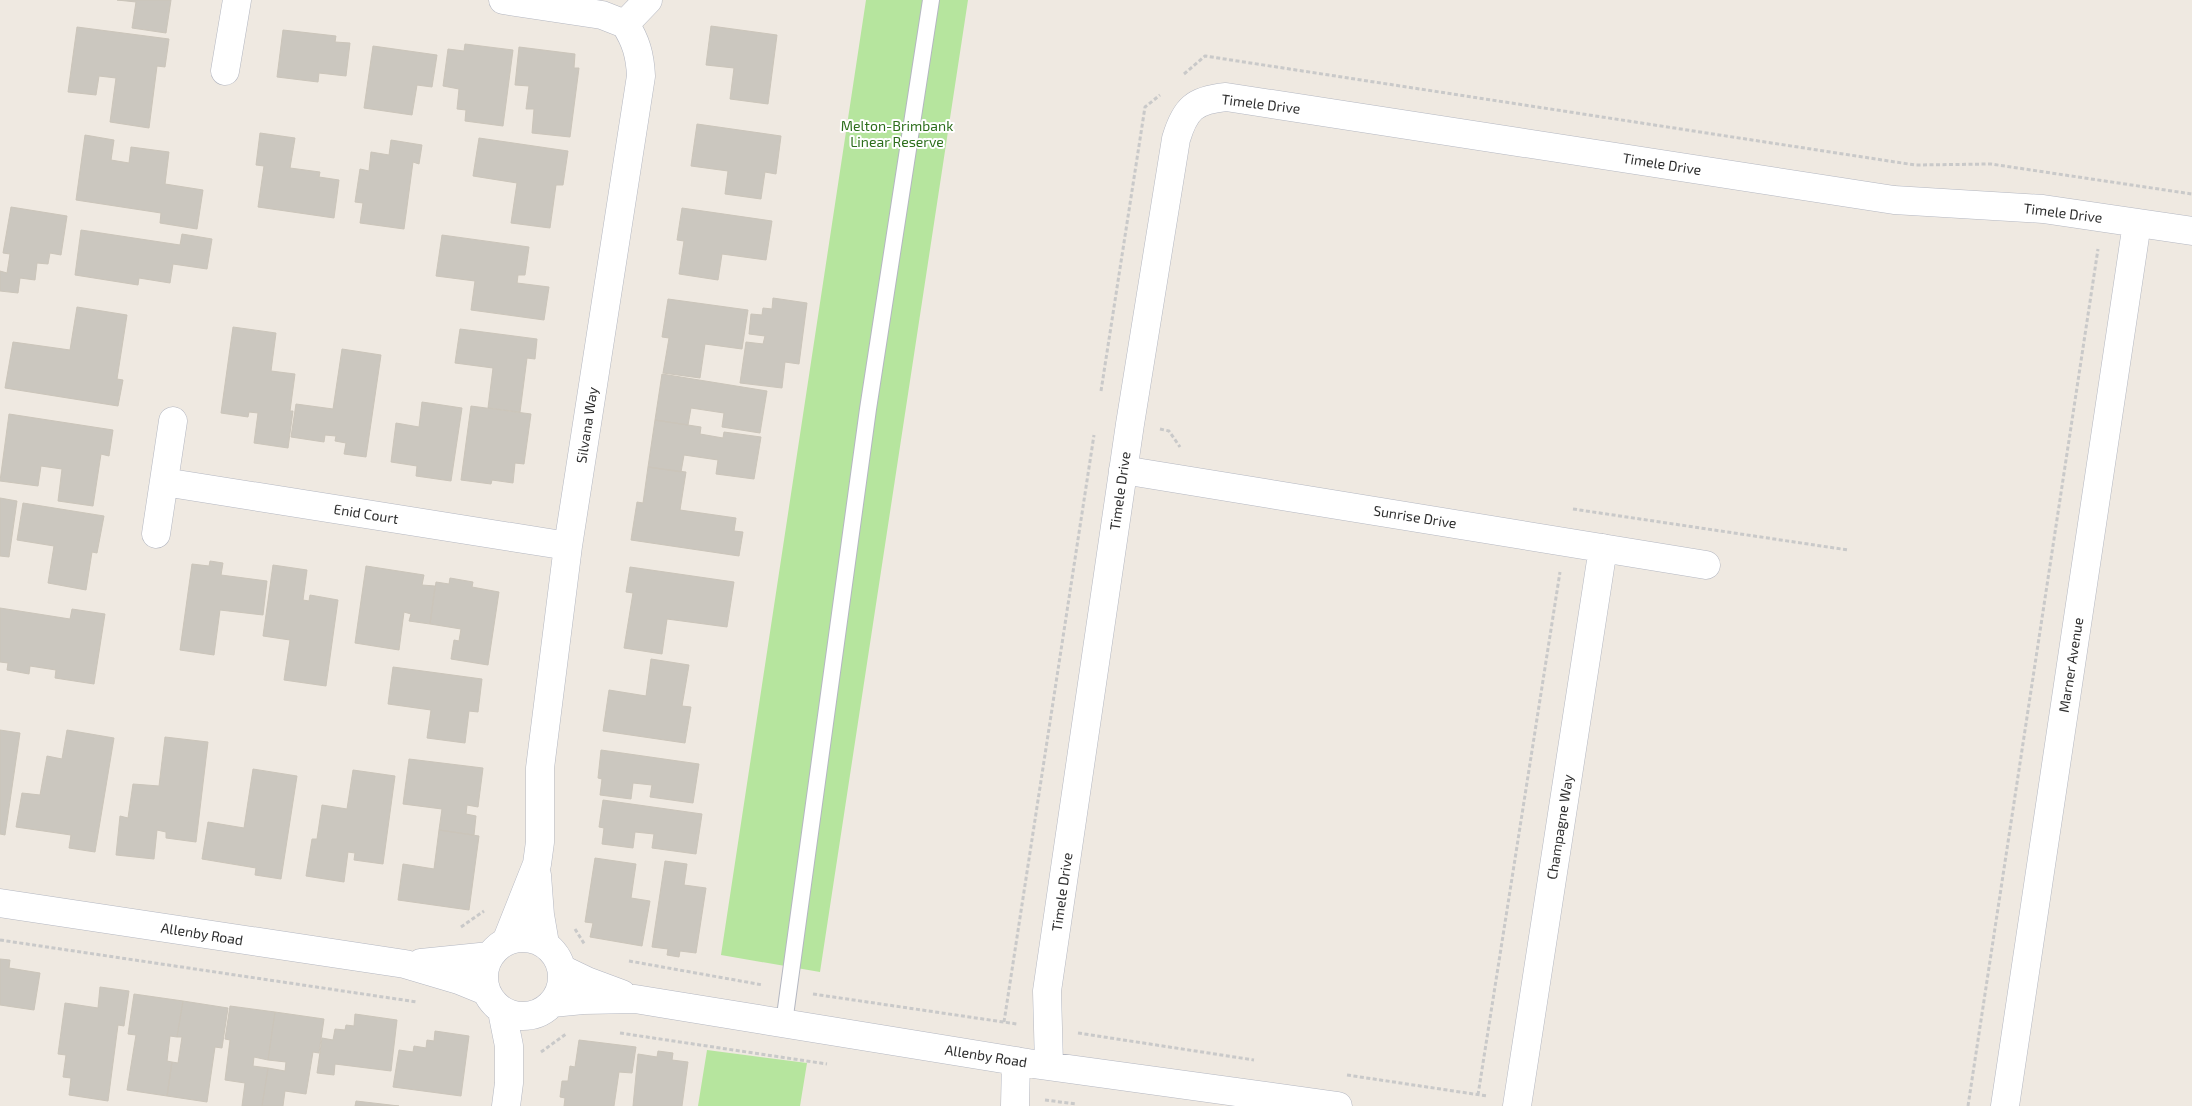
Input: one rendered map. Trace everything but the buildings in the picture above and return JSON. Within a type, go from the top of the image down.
[{"type":"street","points":[[225,71],[236,0]]},
{"type":"street","points":[[504,0],[602,14],[625,24],[648,0]]},
{"type":"street","name":"Silvana Way","points":[[498,949],[530,914],[537,864],[540,842],[540,768],[568,546],[641,76],[640,54],[635,39],[625,24]]},
{"type":"street","name":"Timele Drive","points":[[1024,1103],[1047,991],[1123,470],[1176,139],[1181,122],[1191,108],[1207,98],[1226,97],[1894,200],[2043,209],[2192,232]]},
{"type":"street","name":"Marner Avenue","points":[[2005,1106],[2137,223]]},
{"type":"street","points":[[156,534],[173,420]]},
{"type":"street","name":"Sunrise Drive","points":[[1123,470],[1706,565]]},
{"type":"street","name":"Enid Court","points":[[164,482],[568,546]]},
{"type":"street","name":"Champagne Way","points":[[1517,1106],[1603,548]]},
{"type":"street","name":"Allenby Road","points":[[0,903],[405,964],[459,980],[494,1001]]},
{"type":"street","name":"Silvana Way","points":[[530,914],[545,944]]},
{"type":"street","points":[[519,938],[533,939],[545,944],[558,959],[562,969],[562,981],[559,993],[542,1010],[519,1048],[507,1095],[509,1046],[494,1001],[484,979],[485,967],[498,949],[519,938]]},
{"type":"street","name":"Allenby Road","points":[[405,964],[458,960],[498,949]]},
{"type":"street","name":"Allenby Road","points":[[562,969],[585,991]]},
{"type":"street","name":"Allenby Road","points":[[542,1010],[585,991],[1031,1063],[1338,1106]]},
{"type":"street","points":[[494,1001],[522,1017],[542,1010]]},
{"type":"lane","points":[[784,1023],[868,409],[932,0]]},
{"type":"path","points":[[1968,1106],[2109,182]]},
{"type":"path","points":[[1004,1022],[1097,418],[1169,431],[1181,448]]},
{"type":"path","points":[[458,960],[455,931],[495,903],[507,910],[568,919],[592,956],[578,1026],[542,1050],[540,1054],[519,1048]]},
{"type":"path","points":[[0,940],[423,1003]]},
{"type":"path","points":[[617,1032],[831,1065]]},
{"type":"path","points":[[1024,1103],[1051,1102],[1085,1105]]},
{"type":"green space","name":"Melton-Brimbank Linear Reserve","points":[[866,0],[968,0],[820,972],[721,955]]},
{"type":"green space","points":[[707,1050],[807,1063],[800,1106],[698,1106]]}]
